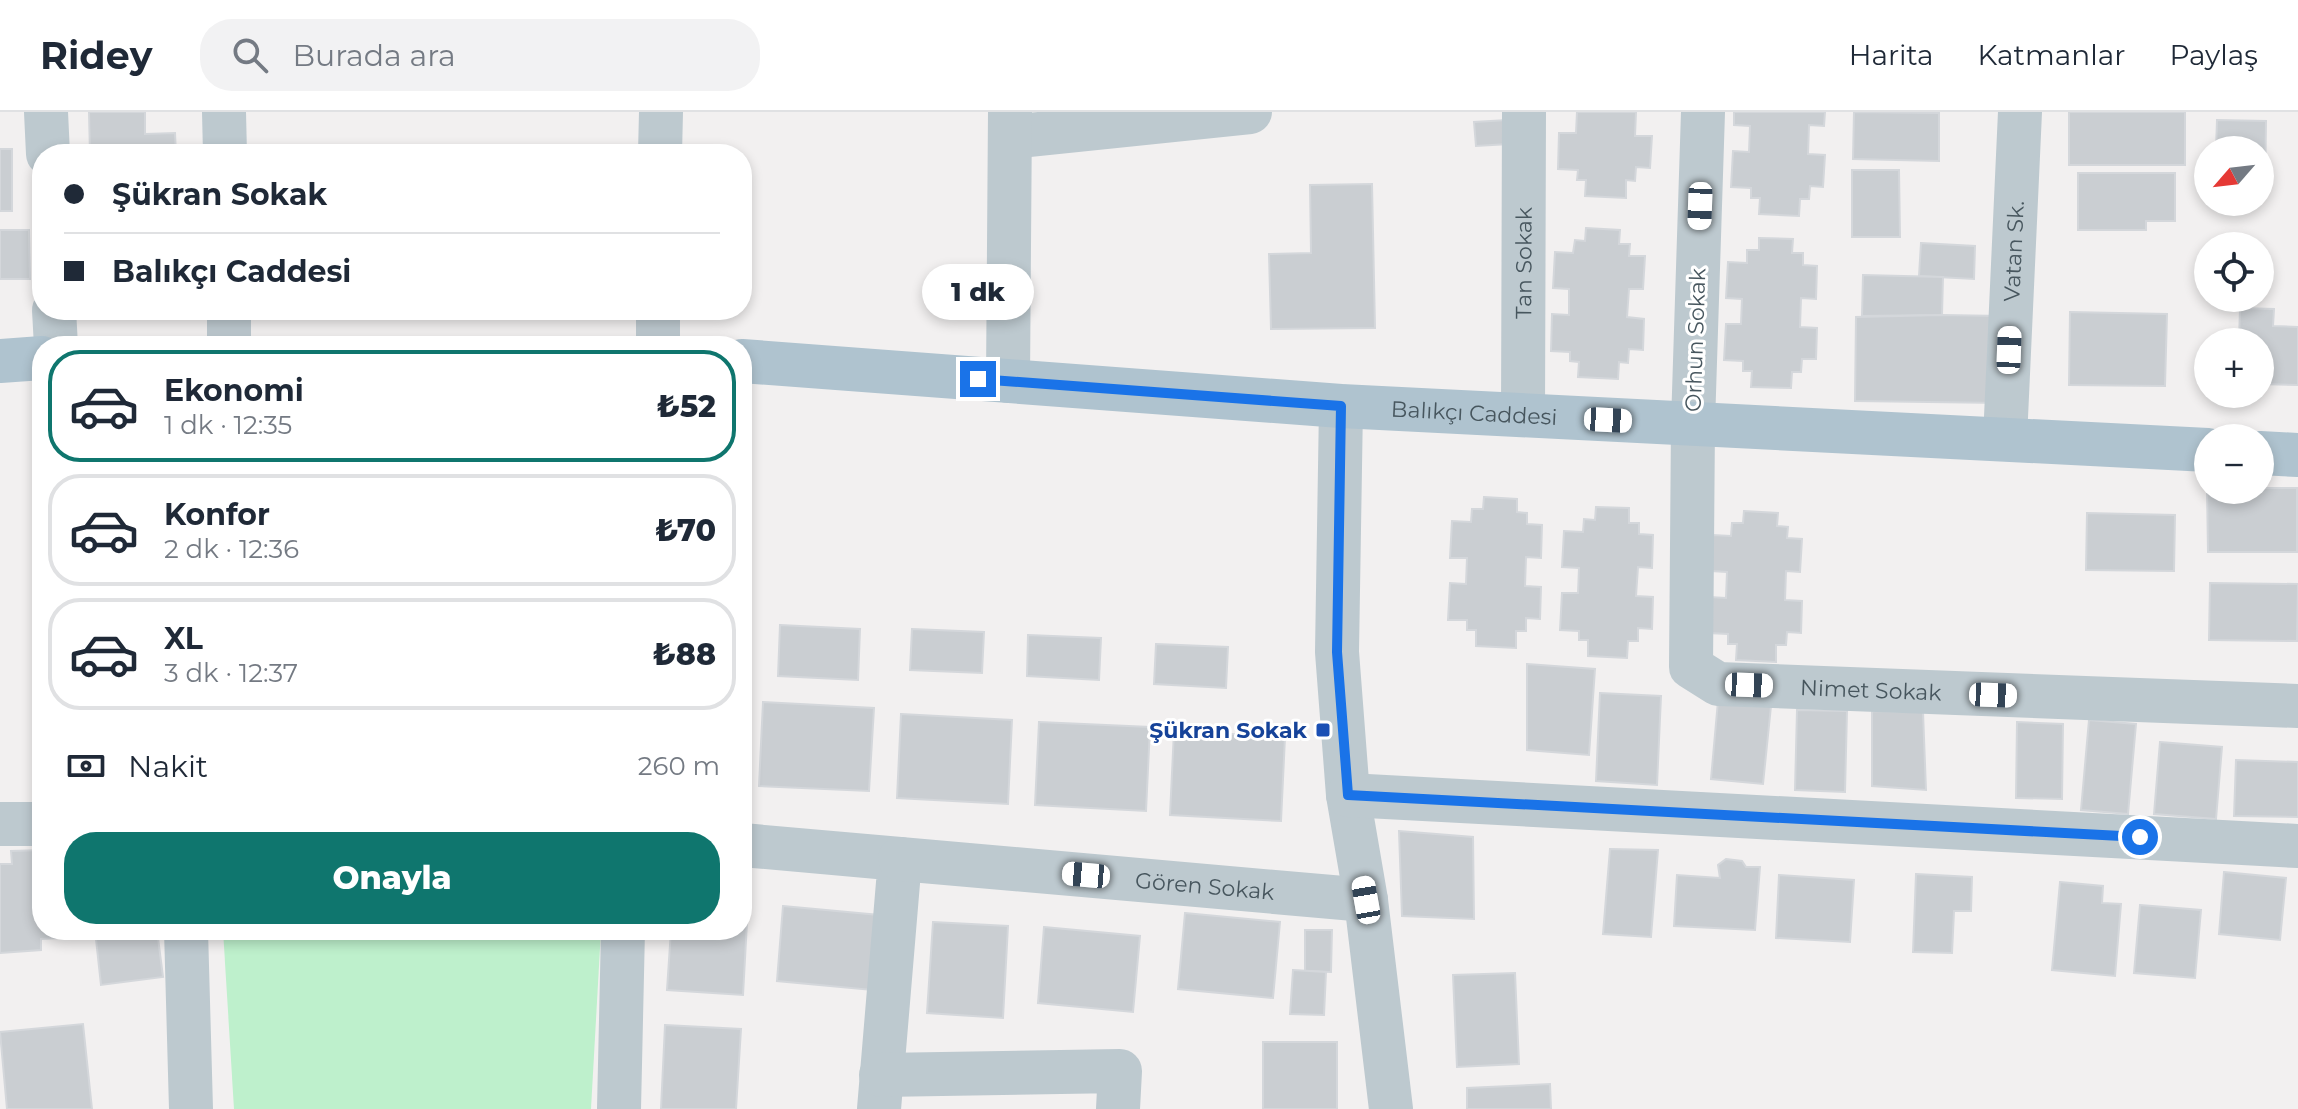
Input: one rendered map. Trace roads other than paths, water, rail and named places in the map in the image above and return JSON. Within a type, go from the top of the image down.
[{"type":"main road","points":[[0,361],[32,359]]},
{"type":"main road","name":"Balıkçı Caddesi","points":[[752,362],[1341,406],[2194,449]]},
{"type":"main road","points":[[2274,454],[2298,455]]},
{"type":"street","points":[[46,112],[48,144]]},
{"type":"street","points":[[224,112],[225,144]]},
{"type":"street","points":[[660,144],[661,112]]},
{"type":"street","points":[[1008,381],[1010,124],[1250,112]]},
{"type":"street","name":"Tan Sokak","points":[[1523,415],[1524,112]]},
{"type":"street","name":"Orhun Sokak","points":[[1693,424],[1703,112]]},
{"type":"street","name":"Vatan Sk.","points":[[2005,439],[2020,112]]},
{"type":"street","points":[[1341,406],[1337,652],[1348,795],[1366,900],[1391,1109]]},
{"type":"street","name":"Nimet Sokak","points":[[1693,424],[1691,667],[1718,684],[2298,706]]},
{"type":"street","points":[[1348,795],[2298,846]]},
{"type":"street","points":[[0,824],[32,824]]},
{"type":"street","name":"Gören Sokak","points":[[752,846],[1366,900]]},
{"type":"street","points":[[900,859],[880,1092],[1120,1071],[1118,1109]]},
{"type":"street","points":[[186,940],[191,1109]]},
{"type":"street","points":[[619,1109],[623,940]]},
{"type":"place","name":"Şükran Sokak","points":[[1323,730]]}]
